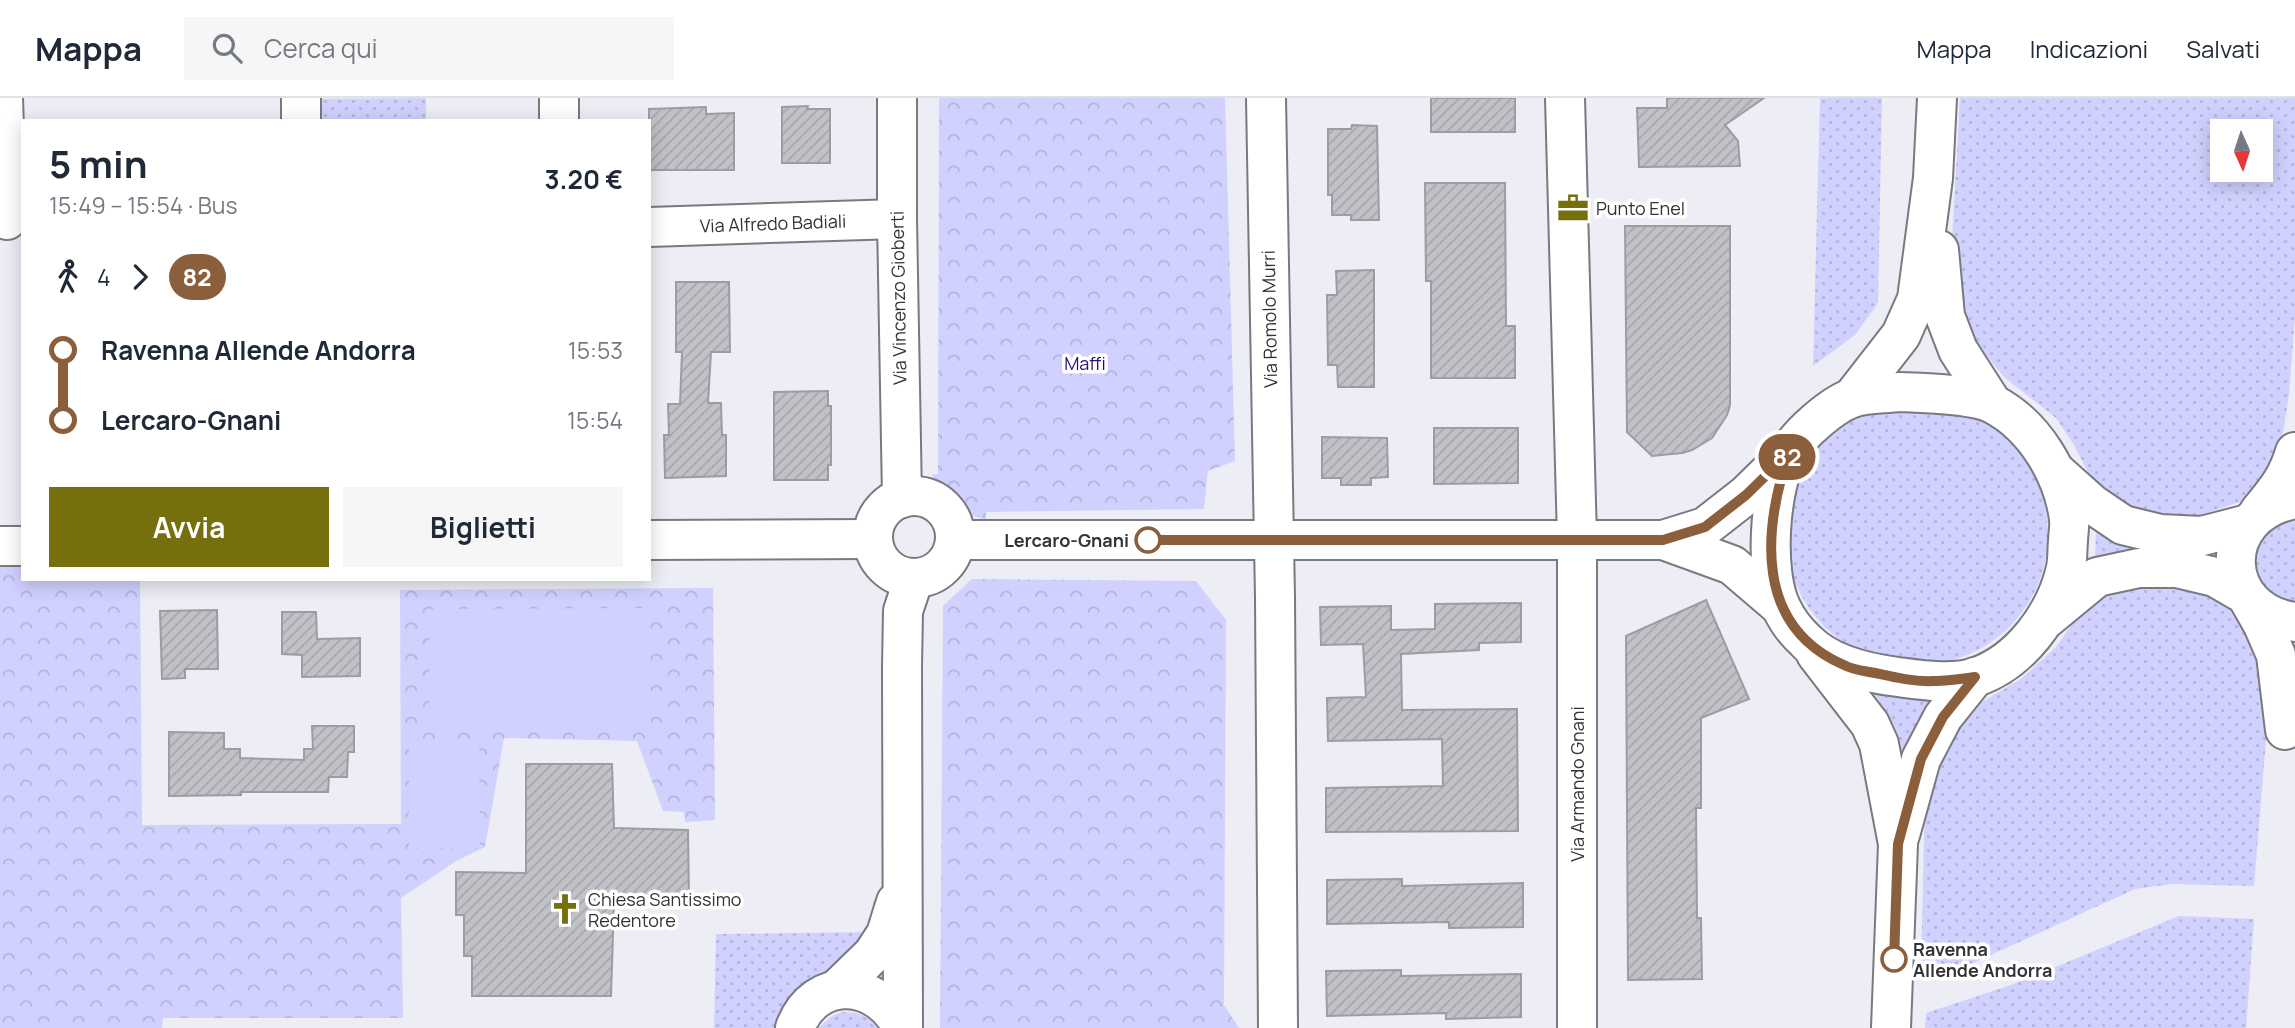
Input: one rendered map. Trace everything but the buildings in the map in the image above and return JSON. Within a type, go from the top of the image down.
[{"type":"street","points":[[3,98],[10,220]]},
{"type":"street","points":[[301,98],[301,119]]},
{"type":"street","points":[[559,98],[559,119]]},
{"type":"street","name":"Via Vincenzo Gioberti","points":[[897,98],[902,498]]},
{"type":"street","name":"Via Romolo Murri","points":[[1266,98],[1272,541]]},
{"type":"street","points":[[1564,98],[1577,539]]},
{"type":"street","points":[[955,540],[1663,540],[1705,527],[1746,495],[1828,412],[1852,398],[1901,335],[1917,299],[1933,178],[1937,98]]},
{"type":"street","points":[[1933,178],[1945,316],[1958,350],[1992,403],[2018,422],[2039,444],[2055,471],[2069,520],[2066,571],[2046,619]]},
{"type":"street","name":"Via Alfredo Badiali","points":[[651,227],[897,219]]},
{"type":"street","points":[[1852,398],[1899,392],[1949,395],[1992,403]]},
{"type":"street","points":[[2295,452],[2289,473],[2239,540],[2236,559],[2238,578],[2276,655],[2285,730],[2295,688]]},
{"type":"street","points":[[1780,606],[1771,562],[1772,519],[1776,490],[1789,453]]},
{"type":"street","points":[[2055,471],[2092,504],[2123,525],[2160,534],[2202,536],[2253,518],[2275,503],[2295,499]]},
{"type":"street","points":[[902,498],[928,498],[940,505],[954,527],[955,540],[946,562],[937,571],[926,576],[914,578],[891,570],[882,562],[873,539],[880,514],[890,504],[902,498]]},
{"type":"street","points":[[651,540],[873,539]]},
{"type":"street","name":"Via Armando Gnani","points":[[1577,539],[1577,1028]]},
{"type":"street","points":[[1663,540],[1732,565],[1780,606],[1870,724],[1879,744],[1898,844],[1891,1028]]},
{"type":"street","points":[[1272,541],[1275,598],[1278,1028]]},
{"type":"street","points":[[0,546],[21,546]]},
{"type":"street","points":[[1808,643],[1844,666],[1886,676],[1931,682],[1975,677],[2003,663],[2026,643],[2046,619],[2097,577],[2139,568],[2177,568],[2216,577],[2246,595],[2261,610],[2279,620],[2295,622]]},
{"type":"street","points":[[902,1028],[904,611],[914,578]]},
{"type":"street","points":[[1898,844],[1921,759],[1943,717],[1975,677]]},
{"type":"street","points":[[795,1028],[806,1009],[836,990],[873,954],[886,934],[901,887]]},
{"type":"street","points":[[836,990],[853,989],[869,993],[890,1008],[902,1028]]},
{"type":"green space","points":[[426,98],[426,119],[321,119],[321,99]]},
{"type":"green space","name":"Maffi","points":[[939,98],[1225,98],[1235,461],[1208,471],[1204,509],[986,512],[986,519],[961,509],[937,483],[932,475],[938,474]]},
{"type":"green space","points":[[1820,98],[1882,98],[1878,303],[1855,335],[1813,366]]},
{"type":"green space","points":[[1960,98],[2295,98],[2295,316],[2289,395],[2281,444],[2271,471],[2242,501],[2195,517],[2148,515],[2110,497],[2092,480],[2073,443],[2056,418],[2004,377],[1978,345],[1959,304],[1952,241]]},
{"type":"green space","points":[[1917,403],[1967,413],[1990,425],[2018,451],[2038,484],[2048,534],[2038,584],[2026,607],[2000,635],[1967,655],[1917,665],[1867,655],[1844,643],[1816,617],[1796,584],[1786,534],[1796,484],[1808,461],[1834,433],[1867,413]]},
{"type":"green space","points":[[2295,514],[2295,604],[2278,600],[2257,580],[2252,552],[2257,539]]},
{"type":"green space","points":[[2096,527],[2221,547],[2219,559],[2139,549],[2115,553],[2095,563]]},
{"type":"green space","points":[[21,566],[21,581],[140,581],[142,825],[401,824],[400,590],[713,588],[715,820],[685,822],[684,812],[663,811],[637,741],[504,738],[485,847],[456,861],[401,898],[403,1018],[163,1018],[162,1028],[0,1028],[0,567]]},
{"type":"green space","points":[[972,579],[1196,581],[1226,620],[1224,1005],[1239,1028],[940,1028],[943,606]]},
{"type":"green space","points":[[2115,586],[2193,586],[2220,599],[2240,618],[2270,692],[2254,886],[2172,884],[2135,889],[1958,970],[1921,973],[1925,796],[1950,730],[1980,703],[2021,679],[2056,647],[2083,609]]},
{"type":"green space","points":[[650,608],[651,726],[430,726],[429,609]]},
{"type":"green space","points":[[1867,686],[1941,693],[1917,720],[1905,763],[1900,740],[1892,722]]},
{"type":"green space","points":[[479,739],[480,848],[409,848],[409,740]]},
{"type":"green space","points":[[873,901],[878,901],[877,932],[779,1028],[714,1028],[716,934],[872,932]]},
{"type":"green space","points":[[2179,916],[2254,919],[2246,1028],[1925,1028],[1926,1013],[2011,985]]},
{"type":"green space","points":[[842,1012],[862,1015],[877,1028],[818,1028],[832,1016]]},
{"type":"bus line","name":"82","points":[[1148,540],[1663,540],[1705,527],[1746,495],[1789,453],[1776,490],[1771,562],[1780,606],[1793,626],[1808,643],[1844,666],[1886,676],[1931,682],[1975,677],[1943,717],[1921,759],[1898,844],[1894,959]]},
{"type":"place","name":"Punto Enel","points":[[1573,208]]},
{"type":"place","name":"Lercaro-Gnani","points":[[1148,540]]},
{"type":"place","name":"Chiesa Santissimo Redentore","points":[[565,909]]},
{"type":"place","name":"Ravenna Allende Andorra","points":[[1894,959]]}]
